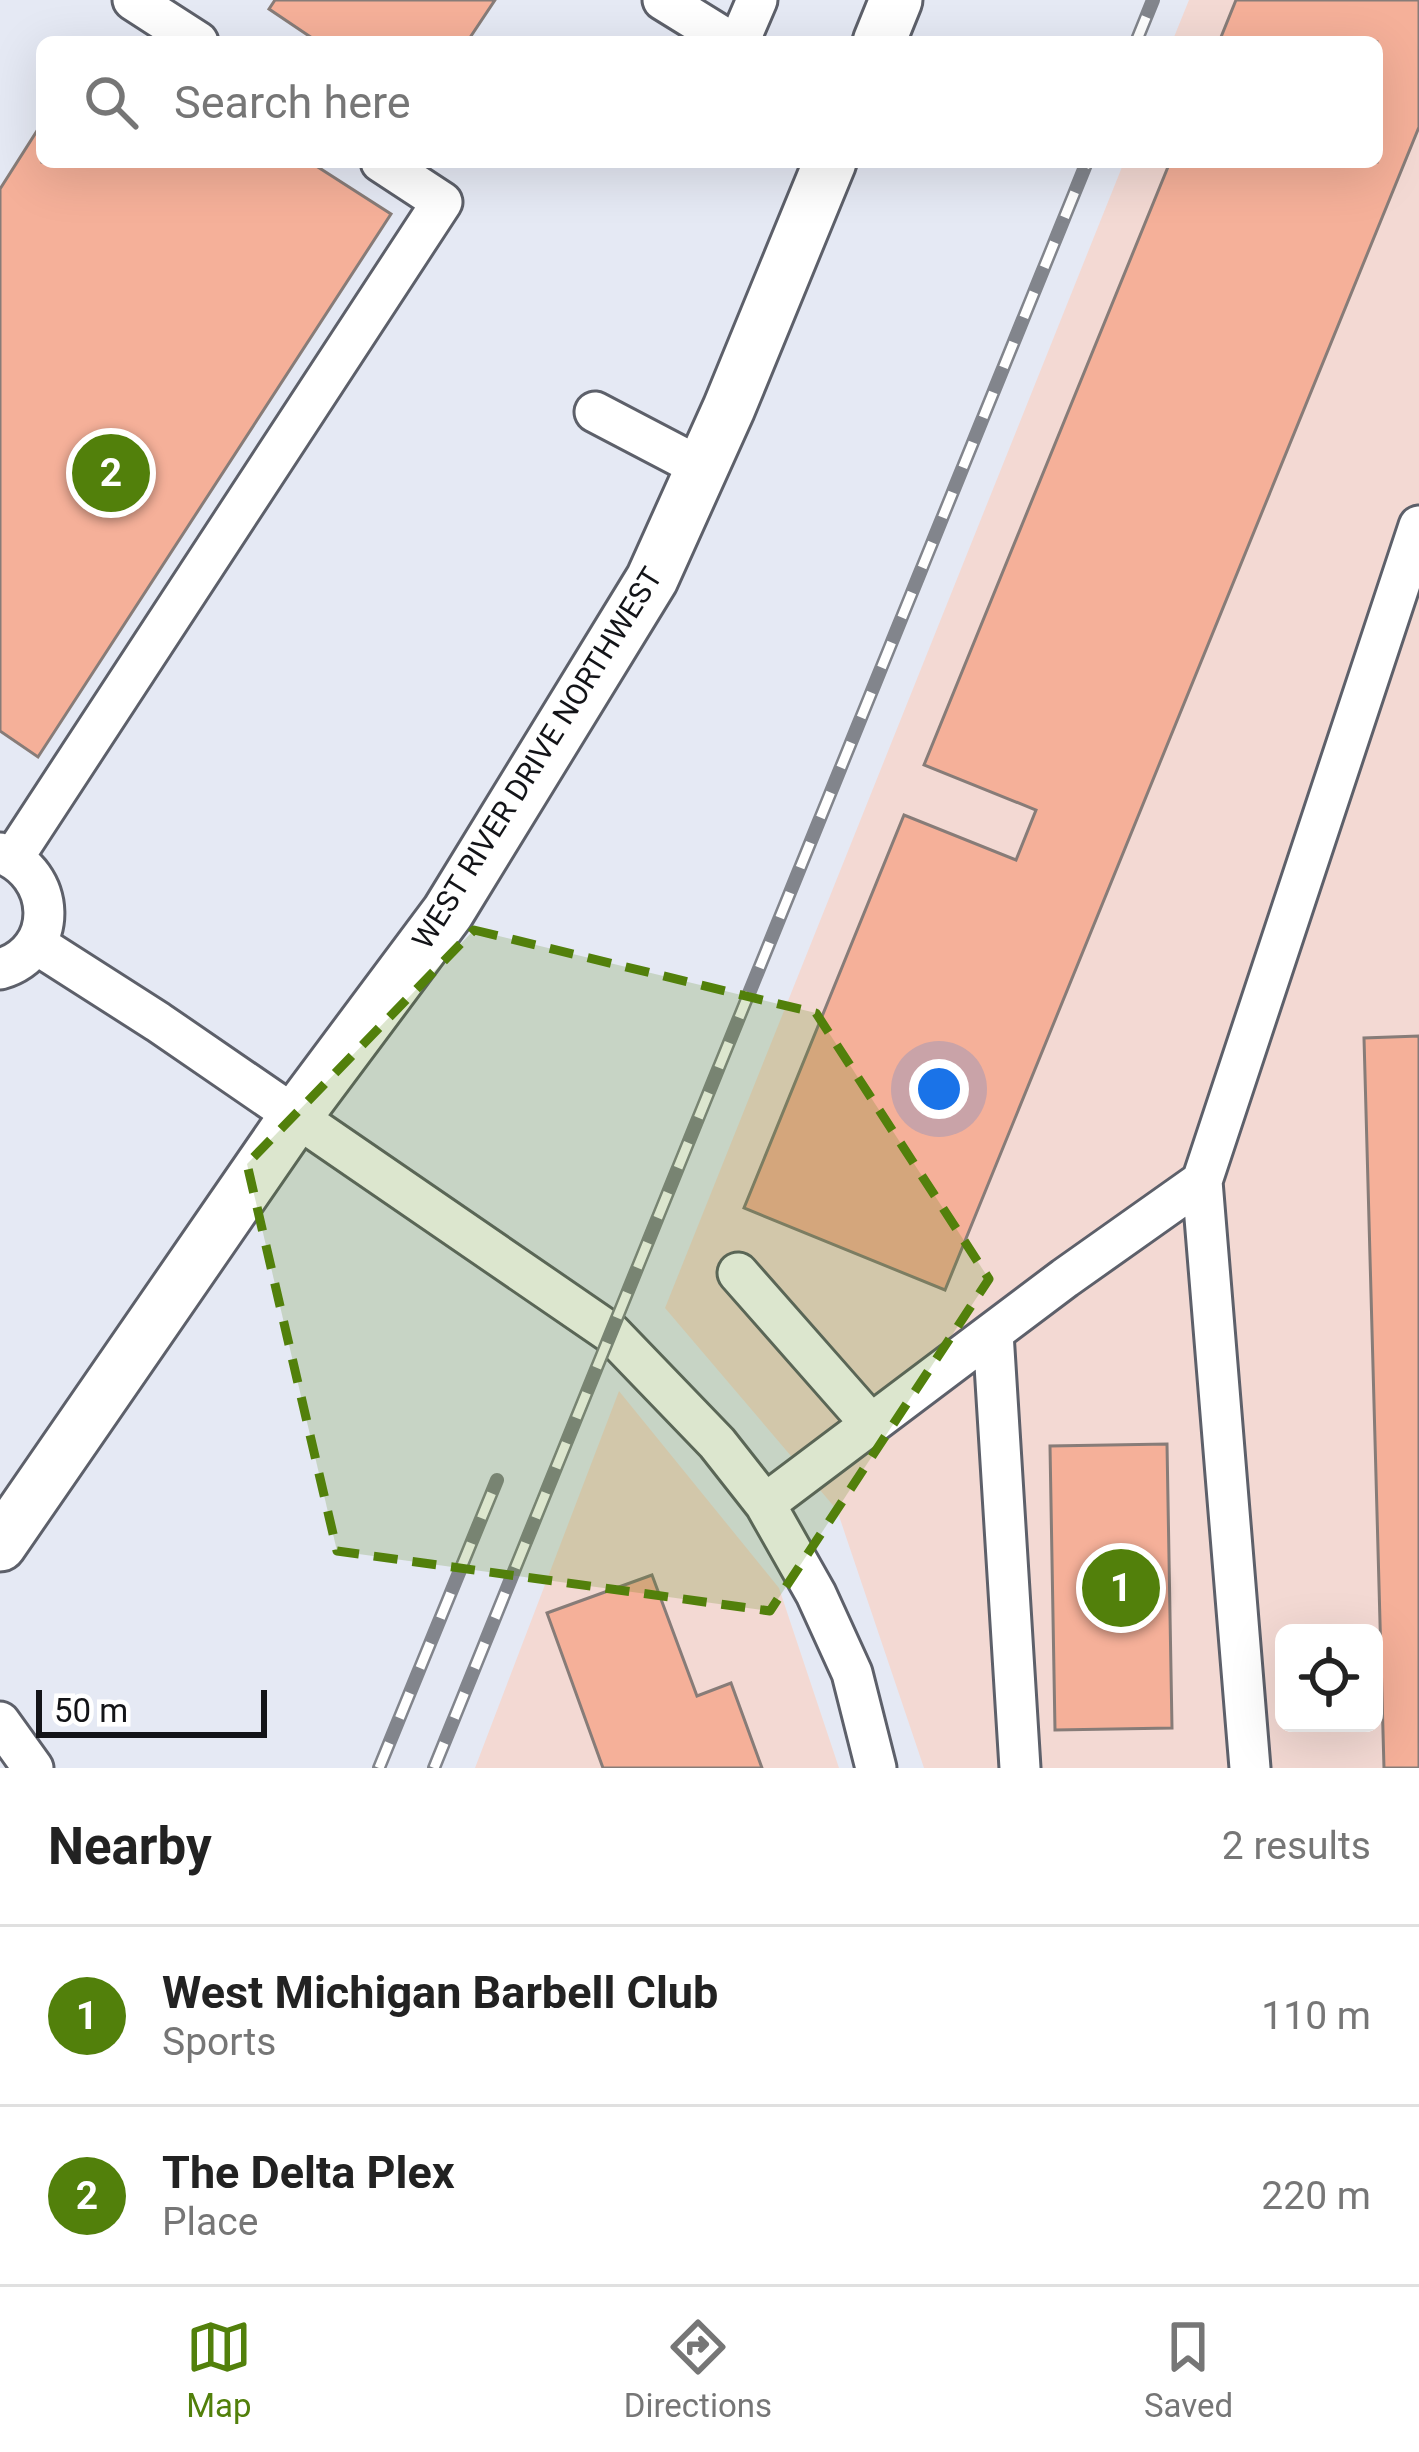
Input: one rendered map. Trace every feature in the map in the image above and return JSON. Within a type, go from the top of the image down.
[{"type":"main road","points":[[881,36],[896,0]]},
{"type":"main road","name":"WEST RIVER DRIVE NORTHWEST","points":[[0,1545],[295,1117],[448,912],[652,579],[827,168]]},
{"type":"street","points":[[134,0],[189,36]]},
{"type":"street","points":[[663,0],[725,36]]},
{"type":"street","points":[[738,36],[757,0]]},
{"type":"street","points":[[0,969],[25,957],[36,944],[45,912],[37,880],[7,856],[442,202],[390,168]]},
{"type":"street","points":[[595,412],[702,468]]},
{"type":"street","points":[[1250,1768],[1202,1181],[1419,526]]},
{"type":"street","points":[[36,944],[611,1334],[717,1443],[765,1504],[816,1594],[852,1673],[877,1768]]},
{"type":"street","points":[[765,1504],[1202,1181]]},
{"type":"street","points":[[738,1273],[871,1424]]},
{"type":"street","points":[[993,1333],[1020,1768]]},
{"type":"street","points":[[0,1722],[33,1768]]},
{"type":"highlighted area","points":[[474,930],[816,1013],[989,1279],[770,1611],[337,1551],[247,1164]]},
{"type":"shaded area","points":[[1189,0],[1419,0],[1419,1768],[924,1768],[837,1510],[665,1308],[1122,168],[1383,168],[1383,36],[1174,36]]},
{"type":"shaded area","points":[[619,1391],[779,1588],[839,1768],[475,1768]]},
{"type":"building","points":[[275,0],[495,0],[471,36],[309,36],[269,9]]},
{"type":"building","points":[[1236,0],[1419,0],[1419,127],[945,1290],[744,1208],[904,815],[1016,860],[1036,810],[924,765],[1168,168],[1383,168],[1383,36],[1221,36]]},
{"type":"building","points":[[36,132],[36,168],[319,168],[391,214],[38,757],[0,731],[0,189]]},
{"type":"building","points":[[1419,1036],[1419,1768],[1384,1768],[1364,1038]]},
{"type":"building","points":[[1167,1444],[1172,1728],[1055,1730],[1050,1446]]},
{"type":"building","points":[[652,1575],[697,1696],[731,1683],[762,1768],[603,1768],[547,1613]]},
{"type":"railway","points":[[1138,36],[1153,0]]},
{"type":"railway","points":[[434,1768],[1085,168]]},
{"type":"railway","points":[[379,1768],[497,1480]]},
{"type":"place","name":"The Delta Plex","points":[[111,473]]},
{"type":"place","name":"West Michigan Barbell Club","points":[[1121,1588]]}]
